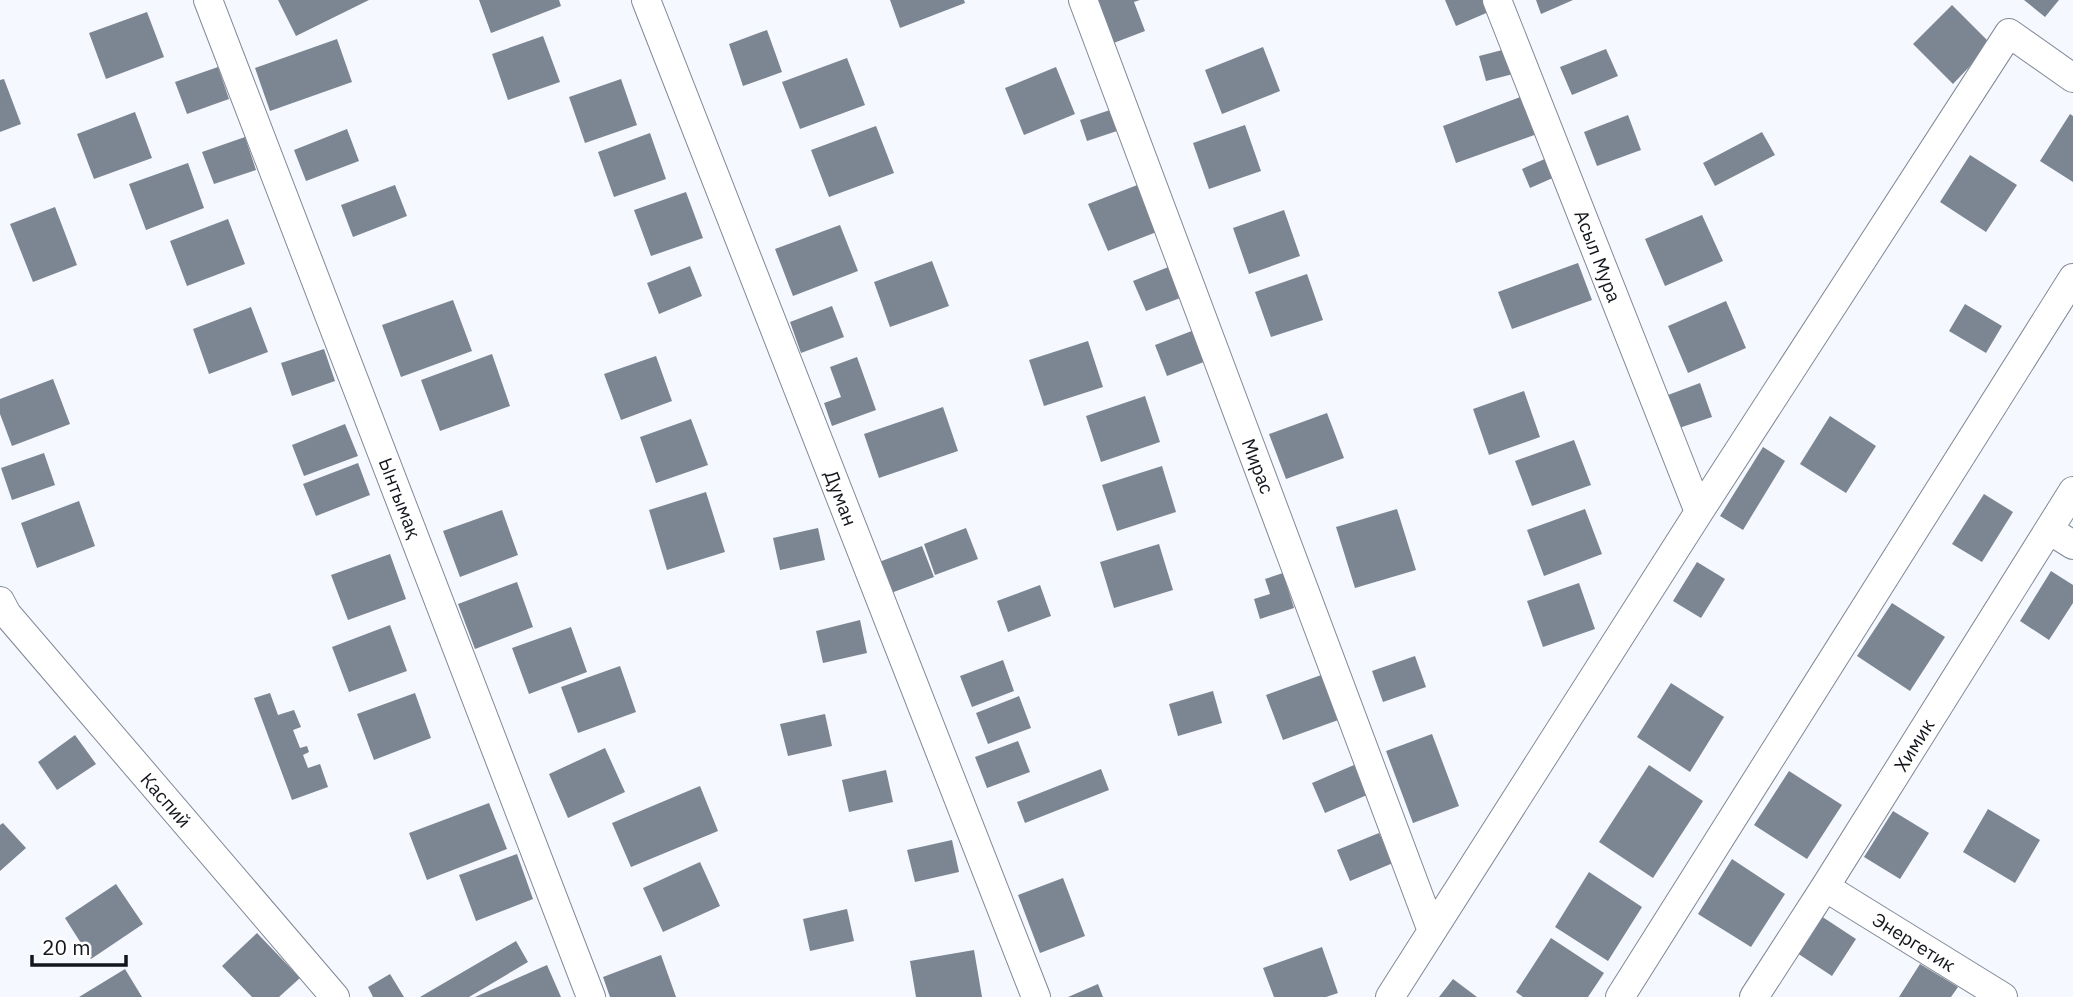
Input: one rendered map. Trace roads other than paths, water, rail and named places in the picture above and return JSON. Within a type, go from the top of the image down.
[{"type":"street","name":"Ынтымақ","points":[[208,0],[591,997]]},
{"type":"street","name":"Думан","points":[[646,0],[1036,997]]},
{"type":"street","name":"Мирас","points":[[1083,0],[1432,931]]},
{"type":"street","name":"Асыл Мура","points":[[1497,0],[1699,512]]},
{"type":"street","points":[[1390,997],[2008,33],[2073,78]]},
{"type":"street","points":[[1620,997],[2073,278]]},
{"type":"street","name":"Химик","points":[[1754,997],[2073,491]]},
{"type":"street","points":[[2049,530],[2073,545]]},
{"type":"street","name":"Каспий","points":[[0,601],[7,614],[335,997]]},
{"type":"street","name":"Энергетик","points":[[1825,887],[2003,997]]}]
